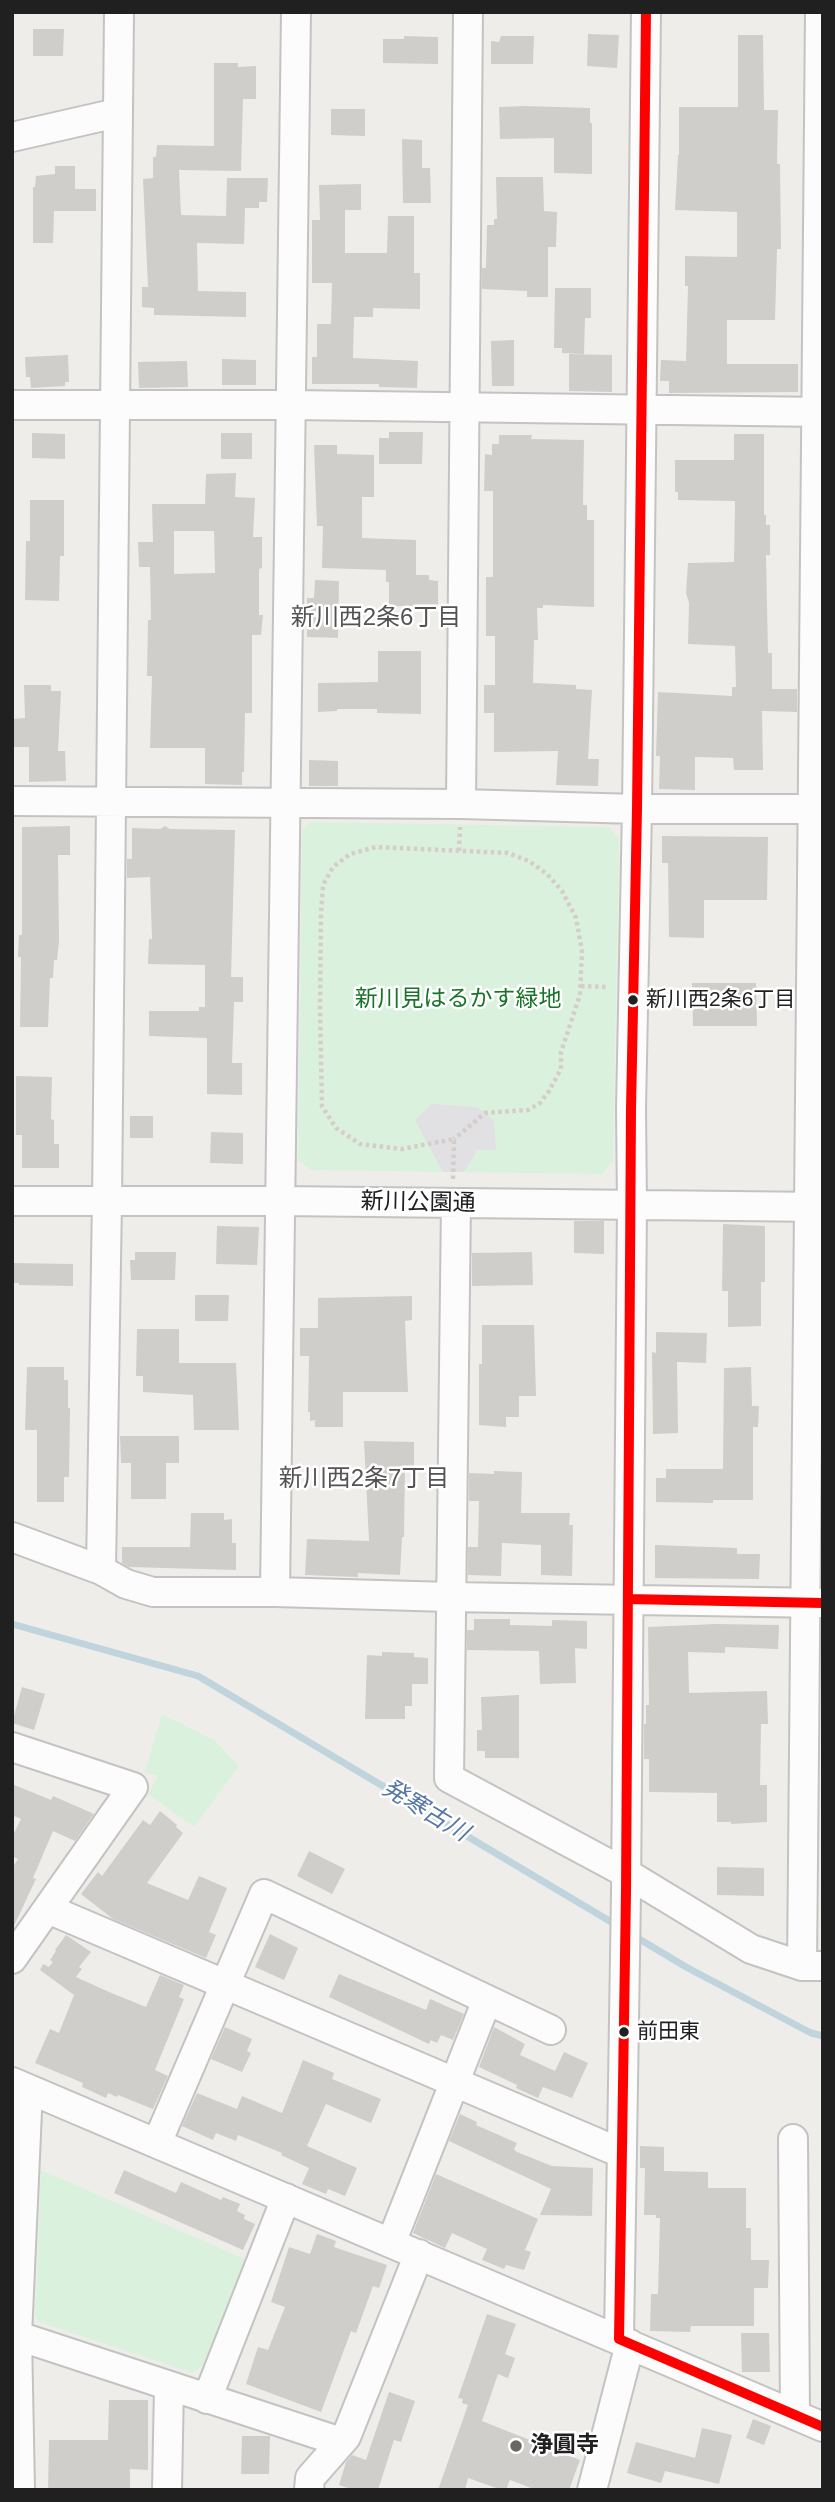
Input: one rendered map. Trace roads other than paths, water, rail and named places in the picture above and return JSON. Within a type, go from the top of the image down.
[{"type":"street","points":[[101,1570],[118,12]]},
{"type":"street","points":[[275,1592],[296,12]]},
{"type":"street","points":[[460,812],[468,12]]},
{"type":"street","points":[[592,2490],[624,2342],[621,2153],[626,1882],[631,1109],[646,12]]},
{"type":"street","points":[[454,1195],[449,1778],[626,1882],[751,1949],[812,1966],[820,12]]},
{"type":"street","points":[[12,137],[117,113]]},
{"type":"street","points":[[12,405],[291,405],[820,412]]},
{"type":"street","points":[[12,801],[285,804],[460,812],[637,808],[817,809]]},
{"type":"street","name":"新川公園通","points":[[12,1201],[280,1201],[454,1195],[632,1205],[816,1207]]},
{"type":"street","points":[[12,1537],[101,1570],[126,1584],[153,1592],[814,1602]]},
{"type":"street","points":[[12,1747],[133,1787],[48,1909],[15,1949]]},
{"type":"street","points":[[157,2143],[264,1894],[551,2029]]},
{"type":"street","points":[[48,1909],[621,2153]]},
{"type":"street","points":[[391,2243],[487,2000]]},
{"type":"street","points":[[20,2490],[15,2335],[20,2085],[823,2427]]},
{"type":"street","points":[[793,2139],[795,2416]]},
{"type":"street","points":[[207,2399],[286,2198]]},
{"type":"street","points":[[309,2490],[310,2478],[346,2437],[419,2254]]},
{"type":"street","points":[[15,2335],[341,2442]]},
{"type":"street","points":[[167,2490],[169,2386]]},
{"type":"waterway","name":"発寒古川","points":[[12,1624],[198,1676],[618,1926]]},
{"type":"waterway","name":"発寒古川","points":[[631,1934],[686,1967],[811,2033],[823,2036]]},
{"type":"place","name":"新川西2条6丁目","points":[[633,1000]]},
{"type":"place","name":"前田東","points":[[624,2032]]},
{"type":"place","name":"浄圓寺","points":[[516,2446]]},
{"type":"district","name":"新川西2条6丁目","points":[[376,618]]},
{"type":"district","name":"新川西2条7丁目","points":[[364,1479]]},
{"type":"park label","name":"新川見はるかす緑地","points":[[458,1000]]}]
